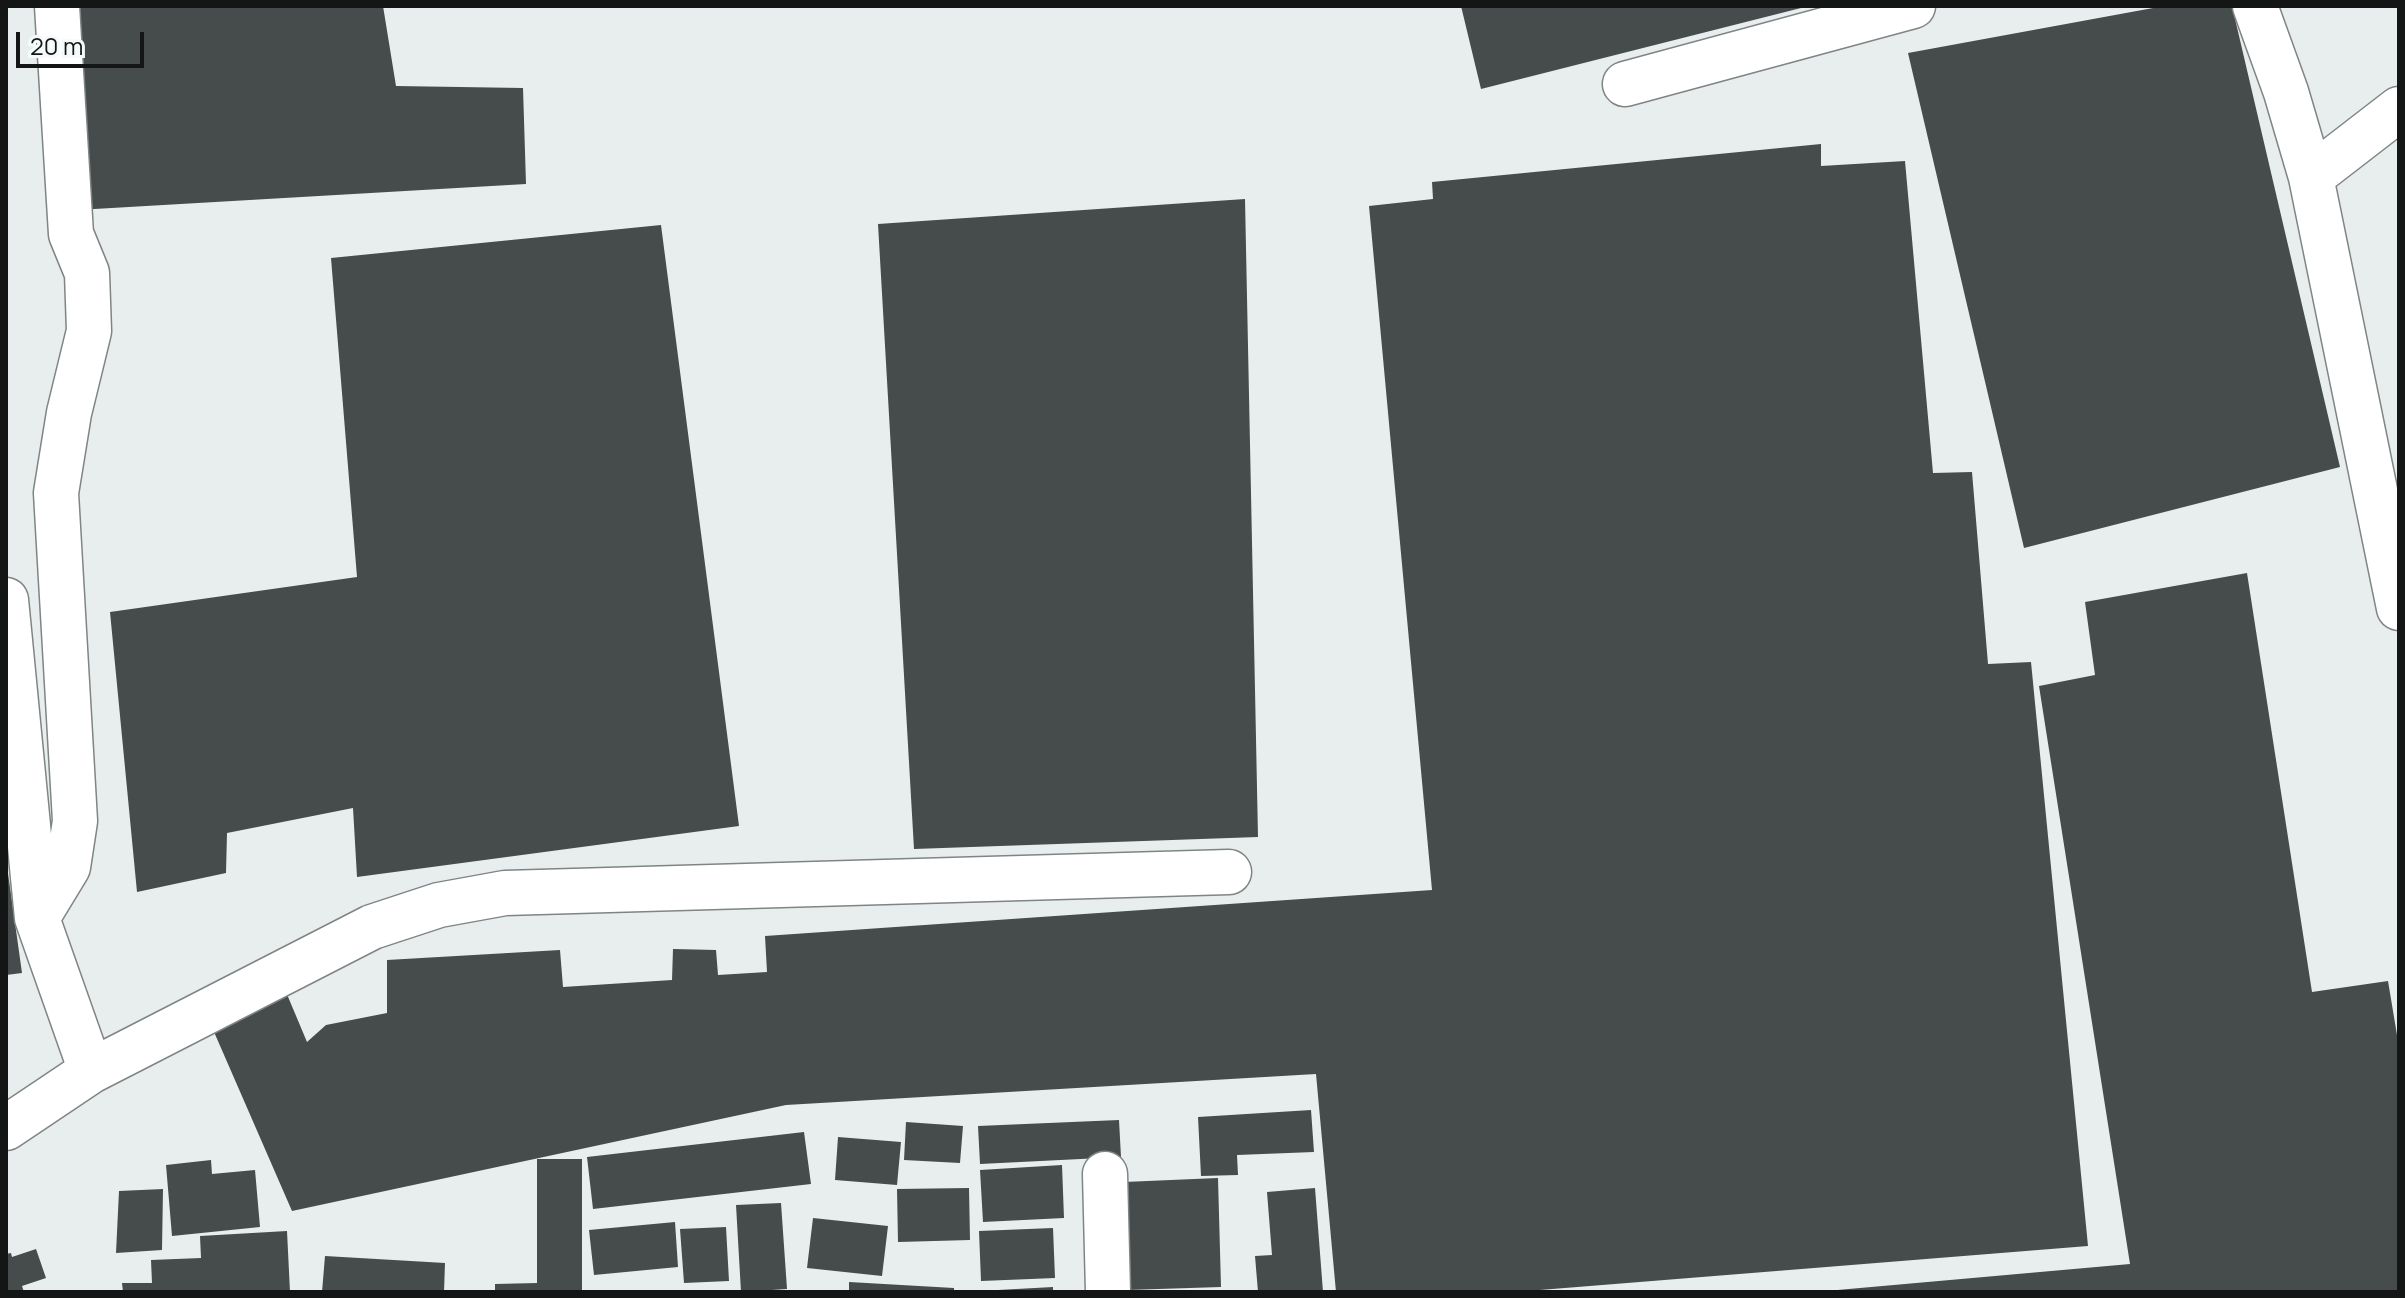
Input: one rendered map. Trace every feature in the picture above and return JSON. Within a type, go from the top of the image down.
[{"type":"street","points":[[37,918],[68,867],[75,821],[56,493],[69,413],[89,331],[87,273],[71,234],[57,6]]},
{"type":"street","points":[[1625,84],[1913,6]]},
{"type":"street","points":[[2255,6],[2286,92],[2311,177],[2399,608]]},
{"type":"street","points":[[2311,177],[2399,109]]},
{"type":"street","points":[[6,600],[37,918],[91,1071]]},
{"type":"street","points":[[6,1128],[91,1071],[372,927],[452,902],[505,893],[1229,872]]},
{"type":"street","points":[[1105,1174],[1108,1292]]},
{"type":"building","points":[[72,6],[383,6],[396,86],[523,88],[526,184],[77,210]]},
{"type":"building","points":[[1461,6],[1805,6],[1805,7],[1481,89]]},
{"type":"building","points":[[2164,6],[2232,6],[2340,467],[2024,548],[1908,53]]},
{"type":"building","points":[[1821,144],[1821,166],[1905,161],[1933,473],[1972,472],[1988,664],[2031,662],[2088,1246],[1515,1292],[1336,1292],[1316,1074],[786,1105],[292,1211],[211,1025],[286,992],[307,1042],[326,1025],[387,1013],[387,960],[560,950],[563,987],[672,980],[673,949],[716,950],[718,975],[767,972],[765,936],[1432,890],[1369,206],[1433,199],[1432,182]]},
{"type":"building","points":[[1245,199],[1258,837],[914,849],[878,224]]},
{"type":"building","points":[[661,225],[739,826],[357,877],[353,808],[227,833],[226,873],[137,892],[110,612],[357,577],[331,258]]},
{"type":"building","points":[[2247,573],[2312,992],[2388,981],[2399,1047],[2399,1292],[1815,1292],[2130,1264],[2039,686],[2095,675],[2085,602]]},
{"type":"building","points":[[6,859],[22,973],[6,975]]},
{"type":"building","points":[[1311,1110],[1314,1152],[1237,1155],[1238,1175],[1201,1176],[1198,1117]]},
{"type":"building","points":[[1119,1120],[1121,1157],[980,1164],[978,1126]]},
{"type":"building","points":[[906,1122],[963,1126],[960,1163],[904,1160]]},
{"type":"building","points":[[804,1132],[811,1184],[593,1209],[587,1157]]},
{"type":"building","points":[[838,1137],[901,1142],[897,1185],[835,1180]]},
{"type":"building","points":[[537,1159],[582,1159],[582,1292],[495,1292],[495,1284],[537,1283]]},
{"type":"building","points":[[211,1160],[212,1174],[255,1170],[260,1227],[172,1236],[166,1165]]},
{"type":"building","points":[[1062,1165],[1064,1218],[983,1222],[980,1170]]},
{"type":"building","points":[[1218,1178],[1221,1287],[1127,1290],[1124,1182]]},
{"type":"building","points":[[969,1188],[970,1240],[898,1242],[897,1189]]},
{"type":"building","points":[[1315,1188],[1323,1292],[1258,1292],[1255,1256],[1272,1255],[1267,1192]]},
{"type":"building","points":[[163,1189],[162,1250],[116,1253],[119,1191]]},
{"type":"building","points":[[781,1203],[787,1289],[741,1292],[736,1205]]},
{"type":"building","points":[[813,1218],[888,1226],[882,1276],[807,1268]]},
{"type":"building","points":[[675,1222],[678,1267],[594,1275],[589,1230]]},
{"type":"building","points":[[726,1227],[729,1281],[684,1283],[680,1229]]},
{"type":"building","points":[[1053,1228],[1055,1278],[981,1281],[979,1231]]},
{"type":"building","points":[[287,1231],[290,1292],[123,1292],[122,1283],[152,1283],[151,1260],[201,1258],[200,1236]]},
{"type":"building","points":[[36,1249],[46,1278],[22,1286],[24,1292],[6,1292],[6,1254],[11,1253],[12,1257]]},
{"type":"building","points":[[325,1256],[445,1263],[444,1292],[322,1292]]},
{"type":"building","points":[[849,1282],[954,1288],[954,1292],[849,1292]]},
{"type":"building","points":[[1053,1287],[1053,1292],[998,1292],[998,1290]]}]
